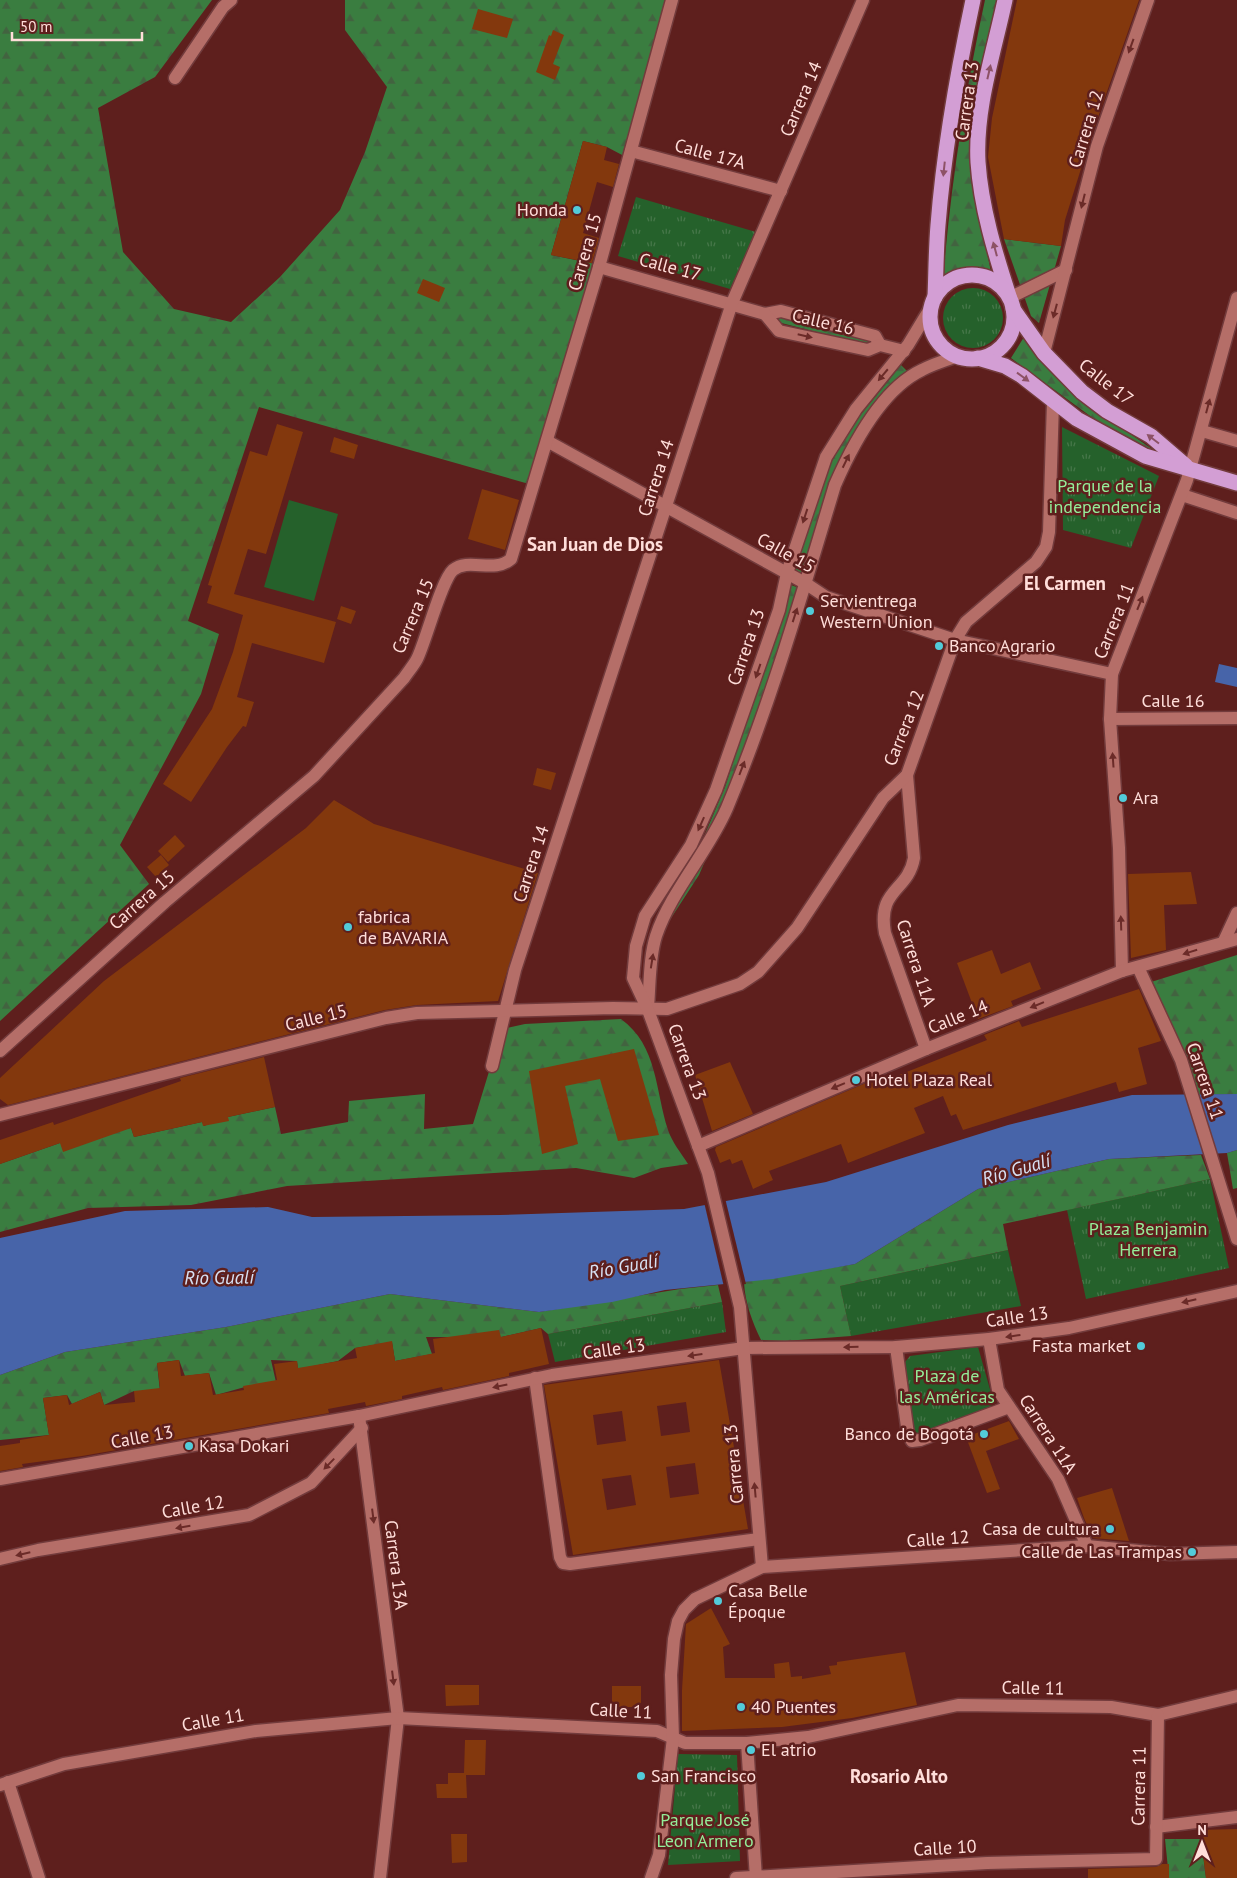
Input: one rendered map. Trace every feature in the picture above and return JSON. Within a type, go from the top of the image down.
[{"type":"highway","name":"Carrera 13","points":[[933,302],[946,148],[953,98],[973,0]]},
{"type":"highway","name":"Carrera 13","points":[[1005,0],[979,126],[978,162],[986,214],[1010,301]]},
{"type":"highway","points":[[971,275],[986,277],[1010,301],[1014,322],[1010,335],[1002,346],[991,354],[978,358],[958,356],[947,351],[936,337],[930,320],[933,302],[944,286],[957,278],[971,275]]},
{"type":"highway","name":"Calle 17","points":[[1010,301],[1044,353],[1082,392],[1107,411],[1151,436],[1191,470]]},
{"type":"highway","name":"Calle 17","points":[[978,358],[1005,366],[1022,376],[1053,402],[1106,436],[1145,456],[1236,483]]},
{"type":"street","points":[[175,78],[223,7],[231,0]]},
{"type":"street","name":"Carrera 15","points":[[0,1052],[165,902],[314,776],[404,678],[417,660],[453,570],[460,566],[501,566],[511,559],[600,267],[672,0]]},
{"type":"street","name":"Carrera 14","points":[[492,1066],[515,970],[732,303],[863,0]]},
{"type":"street","name":"Carrera 12","points":[[1044,353],[1097,146],[1148,0]]},
{"type":"street","name":"Calle 17A","points":[[631,151],[781,190]]},
{"type":"street","name":"Calle 17","points":[[600,267],[732,303]]},
{"type":"street","points":[[1010,301],[1066,270]]},
{"type":"street","name":"Carrera 11","points":[[1122,972],[1118,848],[1110,719],[1112,674],[1191,470],[1237,298]]},
{"type":"street","name":"Carrera 13","points":[[762,1567],[740,1307],[708,1173],[648,1010],[633,978],[636,946],[645,916],[691,846],[716,790],[780,610],[787,573],[826,457],[856,409],[920,329],[933,302]]},
{"type":"street","name":"Calle 16","points":[[732,303],[765,314],[781,311],[875,336],[880,346]]},
{"type":"street","name":"Calle 16","points":[[765,314],[779,330],[868,350],[880,346],[904,351]]},
{"type":"street","name":"Carrera 13","points":[[648,1010],[656,936],[671,904],[709,846],[727,808],[765,709],[835,486],[849,455],[888,398],[905,381],[922,370],[958,356]]},
{"type":"street","name":"Carrera 12","points":[[648,1010],[667,1009],[740,984],[758,972],[797,928],[883,798],[907,775],[956,640],[966,622],[1036,562],[1046,547],[1049,532],[1053,402]]},
{"type":"street","points":[[1202,431],[1237,441]]},
{"type":"street","name":"Calle 15","points":[[547,441],[805,583],[826,598],[956,640],[1112,674]]},
{"type":"street","points":[[1182,495],[1237,513]]},
{"type":"street","name":"Calle 16","points":[[1110,719],[1237,718]]},
{"type":"street","name":"Carrera 11A","points":[[907,775],[914,858],[910,869],[885,904],[883,920],[885,933],[926,1049]]},
{"type":"street","points":[[1231,940],[1237,913]]},
{"type":"street","name":"Calle 14","points":[[698,1146],[926,1049],[1122,972],[1231,940]]},
{"type":"street","name":"Carrera 11","points":[[1138,967],[1181,1060],[1237,1239]]},
{"type":"street","name":"Calle 15","points":[[0,1115],[386,1018],[418,1013],[613,1008],[648,1010]]},
{"type":"street","name":"Calle 13","points":[[0,1479],[361,1422],[536,1378],[744,1348],[896,1347],[989,1339],[1069,1328],[1237,1291]]},
{"type":"street","name":"Carrera 11A","points":[[989,1339],[998,1390],[1058,1479],[1087,1546]]},
{"type":"street","points":[[896,1347],[908,1434],[912,1441],[920,1440],[1009,1407]]},
{"type":"street","points":[[536,1378],[560,1557],[563,1563],[570,1564],[759,1539]]},
{"type":"street","name":"Calle 12","points":[[0,1559],[38,1550],[249,1515],[311,1483],[361,1422]]},
{"type":"street","name":"Carrera 13A","points":[[361,1422],[398,1718],[380,1878]]},
{"type":"street","name":"Calle 12","points":[[762,1567],[1087,1546],[1170,1554],[1237,1552]]},
{"type":"street","points":[[651,1878],[660,1856],[673,1738],[671,1675],[678,1621],[684,1610],[695,1600],[762,1567]]},
{"type":"street","name":"Calle 11","points":[[4,1784],[64,1764],[256,1731],[398,1718],[657,1731],[685,1743],[747,1744],[808,1737],[958,1705],[1111,1706],[1158,1715],[1237,1696]]},
{"type":"street","name":"Carrera 11","points":[[1156,1859],[1158,1715]]},
{"type":"street","points":[[747,1744],[756,1877]]},
{"type":"street","points":[[4,1784],[39,1878]]},
{"type":"street","points":[[1156,1826],[1237,1817]]},
{"type":"street","name":"Calle 10","points":[[736,1878],[987,1863],[1156,1859]]},
{"type":"green space","points":[[0,0],[212,0],[155,77],[98,108],[123,252],[174,309],[231,322],[280,277],[340,210],[365,152],[387,87],[345,30],[345,0],[666,0],[624,156],[607,147],[583,141],[551,255],[595,264],[529,484],[259,407],[188,621],[219,634],[201,694],[120,845],[149,884],[0,1021]]},
{"type":"green space","points":[[985,0],[998,0],[973,184],[991,272],[960,271],[943,279],[959,138]]},
{"type":"green space","points":[[636,197],[756,232],[730,289],[618,256]]},
{"type":"green space","points":[[1004,239],[1061,246],[1039,323],[1031,316]]},
{"type":"green space","points":[[973,288],[989,293],[994,297],[998,302],[1003,318],[998,334],[994,339],[989,343],[973,348],[957,343],[952,339],[948,334],[943,318],[948,302],[952,297],[957,293]]},
{"type":"green space","points":[[746,305],[897,347],[894,352],[743,313]]},
{"type":"green space","points":[[1024,337],[1094,409],[1155,451],[1112,432],[1011,358]]},
{"type":"green space","points":[[901,365],[908,372],[857,433],[802,577],[795,573],[820,483],[850,428]]},
{"type":"green space","name":"Parque de la independencia","points":[[1062,427],[1159,476],[1131,548],[1063,530]]},
{"type":"green space","points":[[289,500],[338,514],[314,601],[264,587]]},
{"type":"green space","points":[[791,585],[799,588],[727,810],[699,875],[662,932],[646,983],[645,952],[654,928],[691,867],[725,787]]},
{"type":"green space","points":[[1237,955],[1237,1094],[1196,1095],[1148,983]]},
{"type":"green space","points":[[621,1019],[633,1030],[649,1055],[668,1130],[688,1164],[661,1168],[634,1178],[576,1168],[287,1186],[191,1205],[88,1208],[0,1232],[0,1164],[60,1143],[131,1128],[134,1137],[202,1122],[204,1126],[228,1117],[275,1107],[281,1134],[348,1122],[349,1101],[425,1094],[424,1129],[473,1124],[502,1029],[525,1024]]},
{"type":"green space","points":[[1237,1150],[1237,1188],[1233,1189],[1227,1153]]},
{"type":"green space","points":[[1201,1155],[1210,1179],[1003,1224],[1008,1250],[840,1286],[851,1336],[785,1341],[761,1340],[747,1305],[744,1282],[855,1264],[978,1189],[1109,1159]]},
{"type":"green space","name":"Plaza Benjamin Herrera","points":[[1210,1179],[1229,1268],[1086,1299],[1067,1210]]},
{"type":"green space","points":[[1008,1250],[1021,1306],[851,1336],[840,1286]]},
{"type":"green space","points":[[718,1285],[722,1302],[548,1334],[541,1328],[501,1337],[426,1337],[432,1354],[395,1361],[392,1342],[355,1348],[338,1361],[298,1369],[297,1361],[271,1360],[280,1400],[252,1385],[216,1395],[209,1373],[185,1376],[179,1360],[157,1363],[163,1421],[134,1391],[104,1405],[100,1392],[72,1404],[67,1395],[43,1398],[49,1435],[0,1440],[0,1375],[65,1352],[226,1327],[390,1294],[539,1312],[680,1289]]},
{"type":"green space","points":[[722,1302],[726,1332],[555,1362],[548,1334]]},
{"type":"green space","name":"Plaza de las Américas","points":[[978,1347],[993,1400],[991,1408],[923,1434],[914,1432],[905,1362],[910,1356]]},
{"type":"green space","name":"Parque José Leon Armero","points":[[678,1754],[737,1755],[740,1861],[668,1865]]},
{"type":"green space","points":[[1165,1839],[1201,1839],[1206,1878],[1169,1878]]},
{"type":"water","points":[[1219,664],[1237,668],[1237,687],[1215,682]]},
{"type":"water","name":"Río Gualí","points":[[1237,1094],[1237,1150],[1227,1153],[1109,1159],[978,1189],[855,1264],[773,1279],[665,1290],[612,1302],[539,1312],[390,1294],[226,1327],[65,1352],[0,1375],[0,1238],[125,1211],[268,1207],[312,1217],[500,1215],[684,1209],[826,1182],[1008,1125],[1132,1095]]},
{"type":"pier","points":[[725,1198],[746,1284],[724,1287],[704,1202]]},
{"type":"building","points":[[1017,0],[1139,0],[1089,143],[1065,220],[1061,246],[1004,239],[988,157],[992,118]]},
{"type":"building","points":[[478,9],[513,19],[507,38],[472,29]]},
{"type":"building","points":[[553,30],[564,35],[553,64],[560,67],[555,80],[536,72],[549,35],[551,36]]},
{"type":"building","name":"Honda","points":[[583,141],[607,147],[604,160],[619,164],[613,187],[597,182],[583,233],[599,238],[592,263],[551,255]]},
{"type":"building","points":[[423,279],[445,288],[439,302],[417,293]]},
{"type":"building","points":[[277,424],[303,432],[266,554],[248,549],[234,594],[336,622],[324,663],[252,643],[237,697],[254,702],[246,727],[243,726],[227,747],[191,802],[163,784],[212,709],[233,652],[243,615],[207,603],[212,586],[208,585],[250,451],[267,456]]},
{"type":"building","points":[[334,437],[358,445],[354,459],[330,452]]},
{"type":"building","points":[[482,489],[519,500],[505,550],[468,539]]},
{"type":"building","points":[[341,606],[356,611],[351,624],[337,619]]},
{"type":"building","points":[[537,768],[556,773],[551,790],[533,785]]},
{"type":"building","name":"fabrica de BAVARIA","points":[[334,800],[374,824],[538,873],[498,1001],[417,1005],[385,1010],[8,1105],[0,1099],[0,1078],[104,981],[306,828]]},
{"type":"building","points":[[175,835],[185,846],[168,862],[158,851]]},
{"type":"building","points":[[161,855],[169,865],[156,877],[147,867]]},
{"type":"building","points":[[1191,872],[1197,904],[1164,905],[1166,950],[1131,958],[1128,874]]},
{"type":"building","points":[[992,950],[1001,974],[1030,962],[1041,989],[1011,1001],[1013,1006],[978,1019],[957,963]]},
{"type":"building","points":[[1139,989],[1161,1041],[1138,1048],[1147,1084],[1119,1092],[1116,1082],[963,1130],[956,1114],[951,1116],[943,1096],[914,1108],[925,1133],[848,1163],[841,1144],[769,1171],[773,1180],[753,1189],[742,1160],[732,1164],[730,1159],[720,1163],[715,1150],[716,1147],[873,1080],[874,1085],[987,1040],[984,1035],[1019,1021],[1022,1027]]},
{"type":"building","points":[[634,1049],[659,1135],[618,1141],[600,1079],[565,1086],[578,1144],[542,1154],[529,1071]]},
{"type":"building","points":[[264,1057],[275,1107],[228,1117],[229,1121],[203,1126],[202,1122],[134,1137],[131,1128],[63,1152],[60,1143],[0,1164],[0,1140],[53,1122],[54,1125],[181,1081],[180,1078]]},
{"type":"building","points":[[730,1062],[753,1114],[712,1131],[695,1075]]},
{"type":"building","points":[[541,1328],[549,1364],[509,1373],[509,1376],[443,1390],[442,1387],[402,1396],[402,1399],[366,1406],[365,1402],[328,1409],[329,1413],[82,1456],[22,1464],[23,1467],[0,1471],[0,1446],[49,1435],[43,1398],[67,1395],[69,1405],[100,1392],[104,1405],[135,1402],[134,1391],[160,1388],[157,1363],[179,1360],[181,1376],[209,1373],[213,1395],[244,1390],[243,1386],[277,1380],[274,1364],[297,1361],[298,1368],[357,1358],[355,1348],[392,1341],[395,1361],[435,1353],[433,1339],[499,1330],[501,1337]]},
{"type":"building","points":[[719,1360],[748,1529],[573,1555],[544,1385]],"holes":[[[686,1402],[690,1432],[661,1436],[657,1406]],[[622,1411],[626,1441],[597,1445],[593,1415]],[[695,1463],[699,1494],[670,1498],[666,1467]],[[631,1475],[636,1505],[607,1510],[602,1479]]]},
{"type":"building","points":[[1009,1421],[1019,1439],[986,1451],[1000,1489],[987,1493],[966,1437]]},
{"type":"building","points":[[1112,1488],[1129,1541],[1093,1538],[1077,1498]]},
{"type":"building","points":[[711,1608],[730,1644],[723,1647],[725,1678],[775,1678],[774,1664],[789,1662],[791,1677],[802,1676],[802,1679],[831,1674],[829,1666],[837,1665],[837,1662],[905,1652],[917,1705],[852,1718],[782,1727],[682,1731],[682,1690],[686,1624]]},
{"type":"building","points":[[445,1685],[479,1685],[479,1705],[446,1706]]},
{"type":"building","points":[[612,1686],[641,1686],[641,1707],[612,1707]]},
{"type":"building","points":[[465,1740],[486,1740],[485,1775],[466,1775],[467,1798],[437,1798],[436,1784],[448,1784],[448,1773],[464,1773]]},
{"type":"building","points":[[1237,1829],[1237,1878],[1206,1878],[1200,1830]]},
{"type":"building","points":[[451,1834],[467,1834],[467,1862],[452,1863]]},
{"type":"building","points":[[1162,1864],[1169,1864],[1169,1878],[1088,1878],[1088,1869],[1156,1867]]},
{"type":"place","name":"Honda","points":[[577,210]]},
{"type":"place","name":"Servientrega Western Union","points":[[810,611]]},
{"type":"place","name":"Banco Agrario","points":[[939,646]]},
{"type":"place","name":"Ara","points":[[1123,798]]},
{"type":"place","name":"fabrica de BAVARIA","points":[[348,927]]},
{"type":"place","name":"Hotel Plaza Real","points":[[856,1080]]},
{"type":"place","name":"Fasta market","points":[[1141,1346]]},
{"type":"place","name":"Banco de Bogotá","points":[[984,1434]]},
{"type":"place","name":"Kasa Dokari","points":[[189,1446]]},
{"type":"place","name":"Casa de cultura","points":[[1110,1529]]},
{"type":"place","name":"Calle de Las Trampas","points":[[1192,1552]]},
{"type":"place","name":"Casa Belle Époque","points":[[718,1601]]},
{"type":"place","name":"40 Puentes","points":[[741,1707]]},
{"type":"place","name":"El atrio","points":[[751,1750]]},
{"type":"place","name":"San Francisco","points":[[641,1776]]},
{"type":"district","name":"San Juan de Dios","points":[[595,544]]},
{"type":"district","name":"El Carmen","points":[[1065,583]]},
{"type":"district","name":"Rosario Alto","points":[[899,1776]]}]
